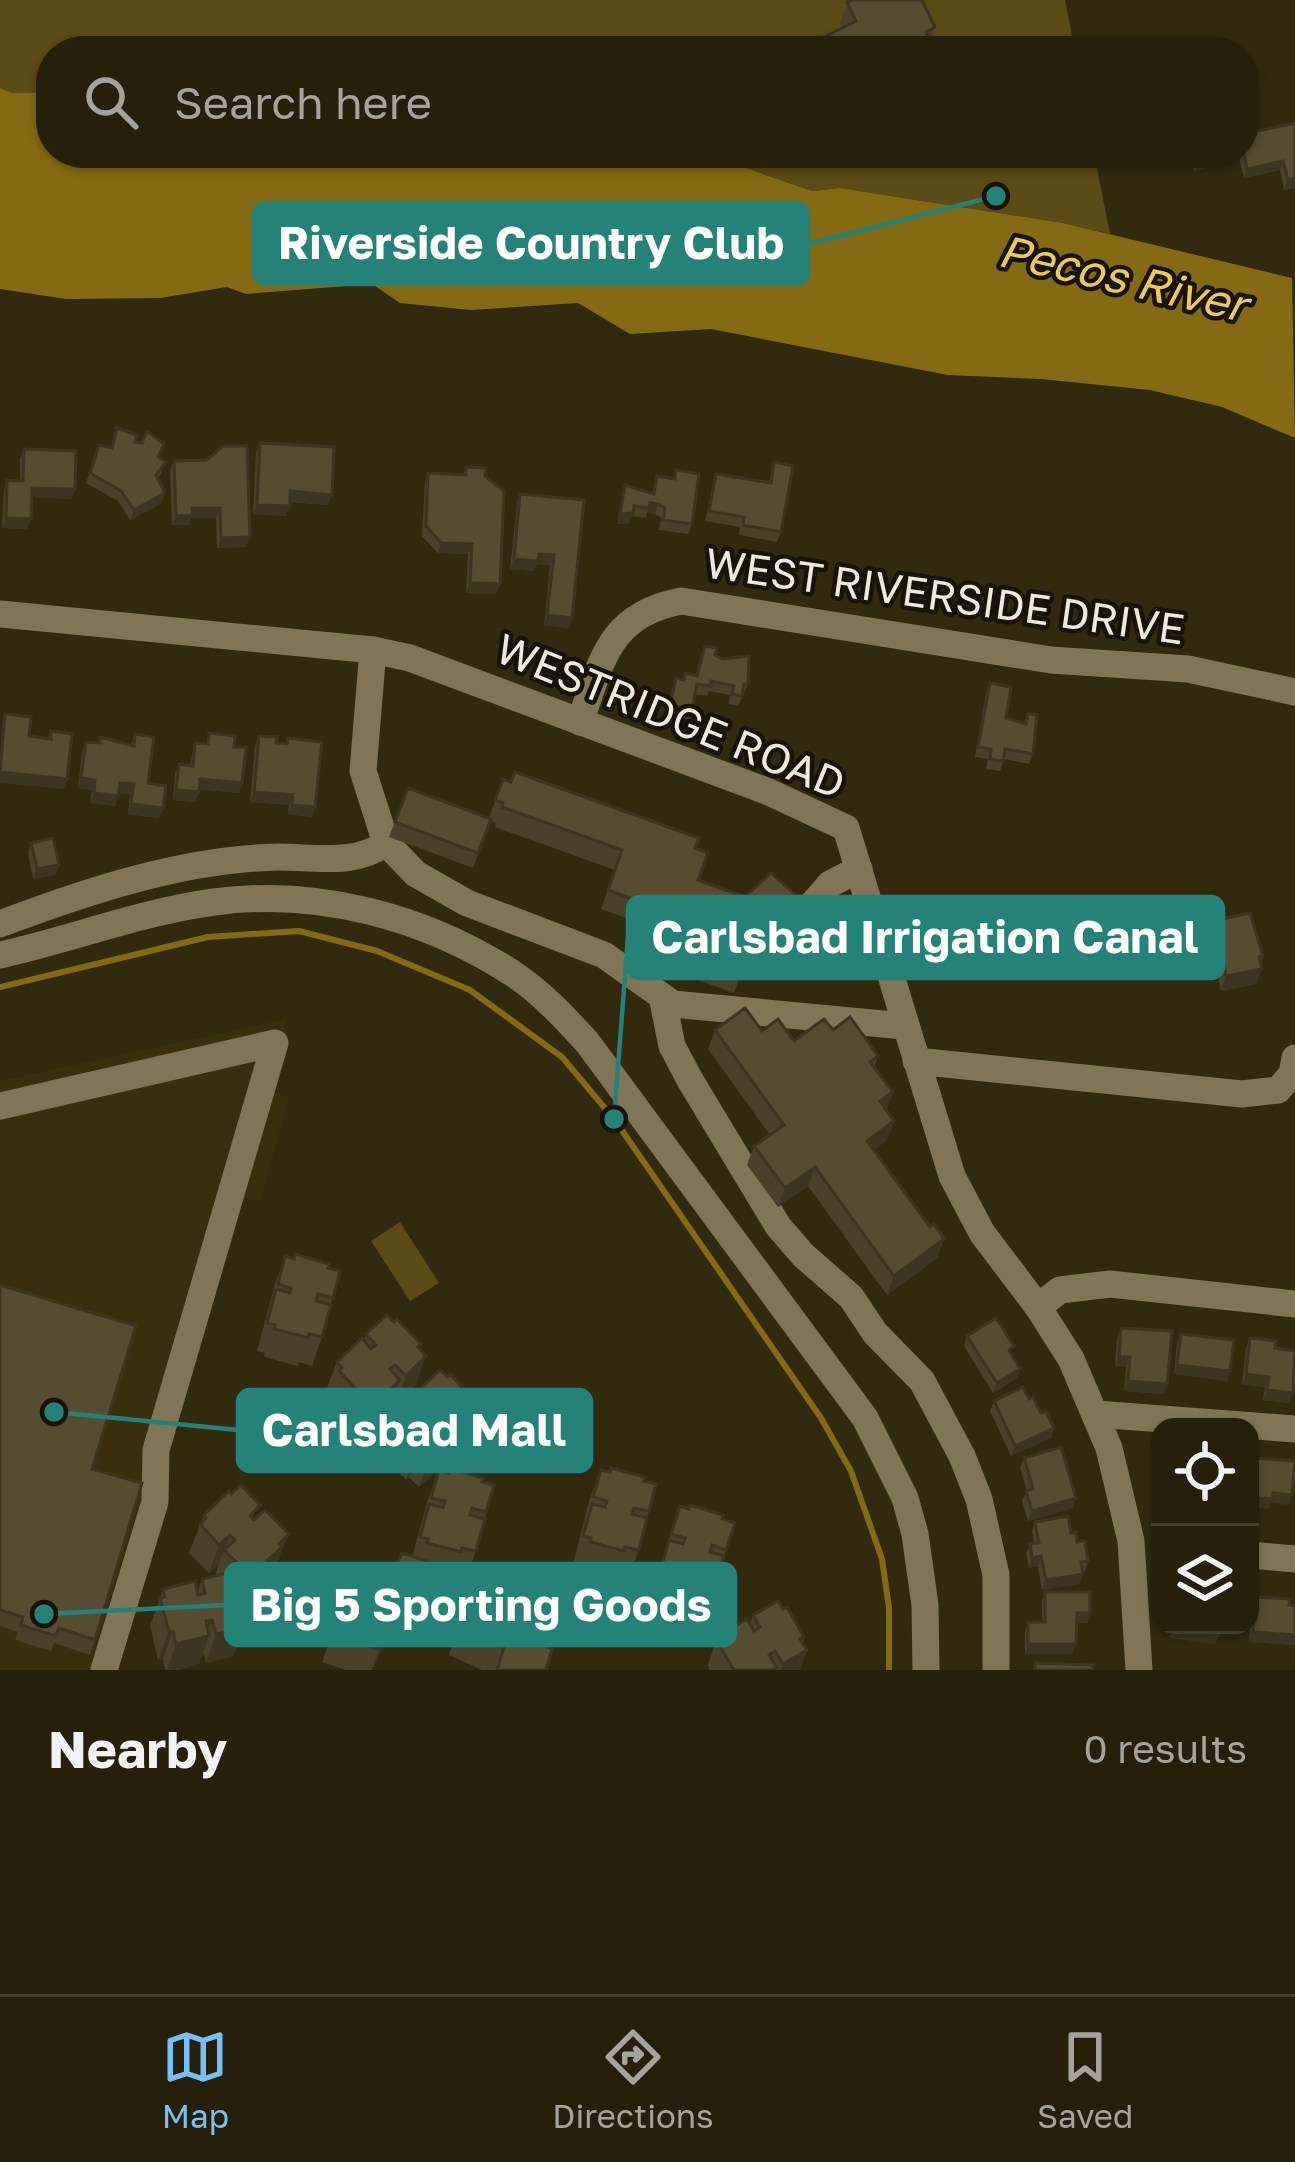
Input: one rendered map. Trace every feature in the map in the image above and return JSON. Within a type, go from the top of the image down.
[{"type":"street","name":"WEST RIVERSIDE DRIVE","points":[[580,722],[608,647],[622,627],[659,605],[681,601],[1051,660],[1187,669],[1295,692]]},
{"type":"street","name":"WESTRIDGE ROAD","points":[[0,614],[373,650],[410,658],[838,821],[851,839],[904,1026],[965,1205],[1071,1359],[1096,1414],[1121,1491],[1131,1541],[1139,1670]]},
{"type":"street","points":[[373,650],[362,771],[386,844],[416,874],[444,893],[604,955],[663,1001],[729,1012],[904,1026]]},
{"type":"street","points":[[0,924],[77,896],[152,877],[271,857],[353,858],[370,855],[386,844]]},
{"type":"street","points":[[769,954],[830,884],[859,869]]},
{"type":"street","points":[[0,955],[182,907],[265,899],[360,906],[466,947],[515,974],[586,1042],[866,1418],[905,1498],[915,1534],[925,1605],[926,1670]]},
{"type":"street","points":[[663,1001],[672,1046],[778,1226],[851,1297],[874,1333],[922,1381],[962,1456],[979,1498],[996,1575],[995,1670]]},
{"type":"street","points":[[0,1106],[275,1043],[155,1450],[155,1502],[104,1670]]},
{"type":"street","points":[[916,1061],[1243,1094],[1278,1090],[1292,1074],[1295,1058]]},
{"type":"street","points":[[1038,1307],[1060,1290],[1110,1284],[1295,1304]]},
{"type":"street","points":[[1096,1414],[1295,1429]]},
{"type":"street","points":[[1131,1541],[1151,1544]]},
{"type":"street","points":[[1259,1556],[1295,1559]]},
{"type":"shaded area","points":[[0,0],[1065,0],[1072,36],[36,36],[36,93],[0,88]]},
{"type":"shaded area","points":[[746,168],[1097,168],[1110,234],[840,188],[812,191]]},
{"type":"shaded area","points":[[287,1019],[268,1090],[289,1097],[260,1202],[239,1196],[166,1450],[116,1670],[0,1670],[0,1081]]},
{"type":"shaded area","points":[[400,1222],[439,1283],[410,1301],[371,1241]]},
{"type":"water","name":"Pecos River","points":[[0,88],[36,93],[36,168],[746,168],[812,191],[840,188],[1063,223],[1292,278],[1295,438],[1222,407],[1150,390],[948,375],[711,329],[630,334],[578,303],[471,310],[400,303],[372,284],[246,294],[227,287],[160,298],[66,299],[0,289]]},
{"type":"building","points":[[922,0],[935,27],[926,32],[928,36],[826,36],[856,21],[847,2]]},
{"type":"building","points":[[1295,123],[1295,178],[1288,180],[1283,161],[1259,166],[1259,131]]},
{"type":"building","points":[[117,428],[137,435],[135,442],[142,443],[147,431],[164,444],[158,457],[166,462],[156,475],[165,493],[134,510],[121,491],[90,473],[99,445],[112,448]]},
{"type":"building","points":[[260,443],[334,447],[332,495],[290,491],[290,506],[257,505]]},
{"type":"building","points":[[223,446],[247,446],[250,537],[221,538],[220,508],[192,508],[193,515],[176,516],[174,461],[207,460]]},
{"type":"building","points":[[24,449],[76,451],[75,489],[32,488],[31,519],[6,518],[7,480],[23,481]]},
{"type":"building","points":[[774,462],[793,466],[781,532],[743,525],[744,517],[709,511],[716,474],[771,483]]},
{"type":"building","points":[[466,467],[486,468],[485,476],[504,491],[500,584],[470,583],[472,544],[441,543],[426,526],[428,473],[466,475]]},
{"type":"building","points":[[676,470],[699,474],[692,524],[663,520],[665,508],[658,504],[634,506],[633,513],[620,514],[625,485],[654,494],[657,476],[675,479]]},
{"type":"building","points":[[520,494],[584,500],[572,618],[547,615],[554,555],[539,554],[538,561],[514,559]]},
{"type":"building","points":[[705,646],[717,648],[715,655],[722,659],[749,656],[748,684],[742,696],[732,694],[734,686],[711,681],[711,686],[697,684],[692,709],[670,705],[676,678],[684,680],[685,673],[697,676]]},
{"type":"building","points":[[990,683],[1011,687],[1006,718],[1026,724],[1028,714],[1037,715],[1033,754],[1005,749],[1003,761],[990,759],[991,749],[978,747]]},
{"type":"building","points":[[5,714],[31,717],[29,736],[51,739],[51,731],[72,734],[67,779],[0,772]]},
{"type":"building","points":[[209,733],[235,736],[234,747],[246,747],[242,783],[200,779],[199,792],[176,790],[179,764],[193,766],[195,743],[208,744]]},
{"type":"building","points":[[135,734],[154,737],[148,783],[166,786],[163,808],[131,804],[134,784],[120,783],[118,796],[94,793],[95,780],[81,778],[86,742],[100,743],[100,737],[134,746]]},
{"type":"building","points":[[259,736],[277,737],[276,743],[287,744],[288,738],[322,742],[315,807],[292,805],[293,795],[254,792]]},
{"type":"building","points":[[515,772],[699,838],[695,848],[708,853],[698,880],[745,897],[771,873],[797,896],[752,942],[741,973],[705,961],[716,929],[608,890],[622,850],[502,807],[495,800],[503,779],[511,782]]},
{"type":"building","points":[[408,788],[491,819],[478,853],[395,822]]},
{"type":"building","points":[[53,838],[59,865],[37,869],[31,843]]},
{"type":"building","points":[[1250,913],[1263,956],[1259,957],[1262,969],[1226,976],[1223,962],[1214,964],[1210,947],[1219,945],[1214,921]]},
{"type":"building","points":[[745,1008],[762,1031],[778,1019],[794,1041],[824,1019],[833,1030],[850,1017],[878,1056],[870,1062],[893,1092],[880,1101],[894,1121],[867,1141],[944,1239],[894,1276],[815,1167],[785,1188],[754,1146],[784,1125],[715,1030]]},
{"type":"building","points":[[295,1254],[340,1271],[333,1298],[318,1294],[316,1301],[331,1305],[322,1337],[309,1334],[308,1338],[267,1323],[276,1289],[290,1293],[291,1288],[278,1284],[285,1256],[294,1259]]},
{"type":"building","points":[[0,1285],[136,1326],[92,1469],[142,1483],[95,1640],[59,1628],[56,1636],[21,1625],[23,1617],[0,1610]]},
{"type":"building","points":[[387,1315],[421,1344],[418,1347],[426,1356],[406,1376],[395,1365],[390,1369],[400,1380],[376,1403],[339,1371],[337,1362],[362,1338],[371,1349],[376,1345],[366,1334]]},
{"type":"building","points":[[996,1318],[1014,1346],[1009,1350],[1020,1369],[997,1383],[967,1336]]},
{"type":"building","points":[[1121,1328],[1172,1331],[1167,1384],[1128,1381],[1130,1357],[1119,1357]]},
{"type":"building","points":[[1181,1334],[1234,1340],[1230,1371],[1177,1365]]},
{"type":"building","points":[[1250,1338],[1276,1341],[1275,1348],[1295,1351],[1293,1393],[1267,1390],[1269,1377],[1246,1374]]},
{"type":"building","points":[[440,1370],[447,1377],[450,1374],[479,1412],[459,1431],[448,1420],[443,1425],[454,1436],[429,1459],[392,1426],[390,1417],[415,1394],[424,1405],[429,1400],[419,1390]]},
{"type":"building","points":[[1023,1387],[1041,1413],[1046,1411],[1054,1428],[1015,1446],[994,1401]]},
{"type":"building","points":[[1061,1447],[1076,1498],[1032,1511],[1026,1491],[1033,1489],[1024,1458]]},
{"type":"building","points":[[1259,1458],[1295,1461],[1292,1495],[1273,1493],[1273,1499],[1259,1498]]},
{"type":"building","points":[[449,1468],[494,1485],[486,1512],[472,1508],[470,1515],[485,1519],[476,1551],[462,1548],[461,1552],[420,1537],[429,1504],[443,1508],[445,1501],[431,1498],[439,1470],[448,1473]]},
{"type":"building","points":[[611,1468],[656,1484],[649,1511],[634,1508],[632,1514],[647,1518],[639,1550],[625,1547],[624,1551],[583,1536],[592,1504],[605,1507],[607,1501],[593,1497],[601,1470],[610,1472]]},
{"type":"building","points":[[241,1485],[260,1505],[250,1516],[254,1520],[265,1510],[289,1534],[279,1544],[282,1547],[248,1574],[224,1550],[235,1540],[230,1535],[219,1545],[200,1524],[229,1491]]},
{"type":"building","points":[[690,1505],[735,1523],[726,1550],[712,1545],[710,1552],[724,1556],[714,1589],[666,1579],[667,1574],[660,1572],[669,1540],[683,1544],[685,1538],[671,1534],[680,1506],[689,1509]]},
{"type":"building","points":[[1068,1516],[1077,1542],[1085,1541],[1088,1561],[1081,1562],[1083,1574],[1046,1580],[1041,1556],[1032,1558],[1030,1544],[1039,1543],[1035,1522]]},
{"type":"building","points":[[402,1553],[450,1569],[429,1614],[399,1604],[379,1649],[332,1634],[352,1589],[382,1598]]},
{"type":"building","points":[[230,1572],[245,1614],[240,1615],[243,1628],[216,1634],[212,1620],[206,1621],[209,1636],[176,1644],[160,1598],[165,1597],[163,1589],[195,1581],[198,1595],[205,1593],[202,1579]]},
{"type":"building","points":[[474,1580],[520,1600],[510,1630],[552,1649],[546,1670],[497,1670],[504,1647],[459,1627]]},
{"type":"building","points":[[1045,1592],[1090,1592],[1090,1613],[1077,1613],[1076,1644],[1028,1644],[1028,1622],[1045,1622]]},
{"type":"building","points":[[1259,1597],[1290,1599],[1289,1605],[1295,1606],[1295,1635],[1259,1632]]},
{"type":"building","points":[[778,1601],[783,1609],[787,1607],[807,1650],[783,1664],[775,1651],[769,1655],[777,1668],[773,1670],[734,1670],[718,1636],[747,1619],[754,1631],[760,1627],[753,1615]]},
{"type":"building","points":[[1035,1663],[1092,1665],[1092,1670],[1035,1670]]},
{"type":"waterway","points":[[0,987],[208,937],[299,931],[377,951],[470,990],[562,1057],[614,1119],[821,1418],[851,1471],[882,1559],[889,1608],[889,1670]]},
{"type":"place","name":"Riverside Country Club","points":[[996,196]]},
{"type":"place","name":"Carlsbad Irrigation Canal","points":[[614,1119]]},
{"type":"place","name":"Carlsbad Mall","points":[[54,1412]]},
{"type":"place","name":"Big 5 Sporting Goods","points":[[44,1614]]}]
